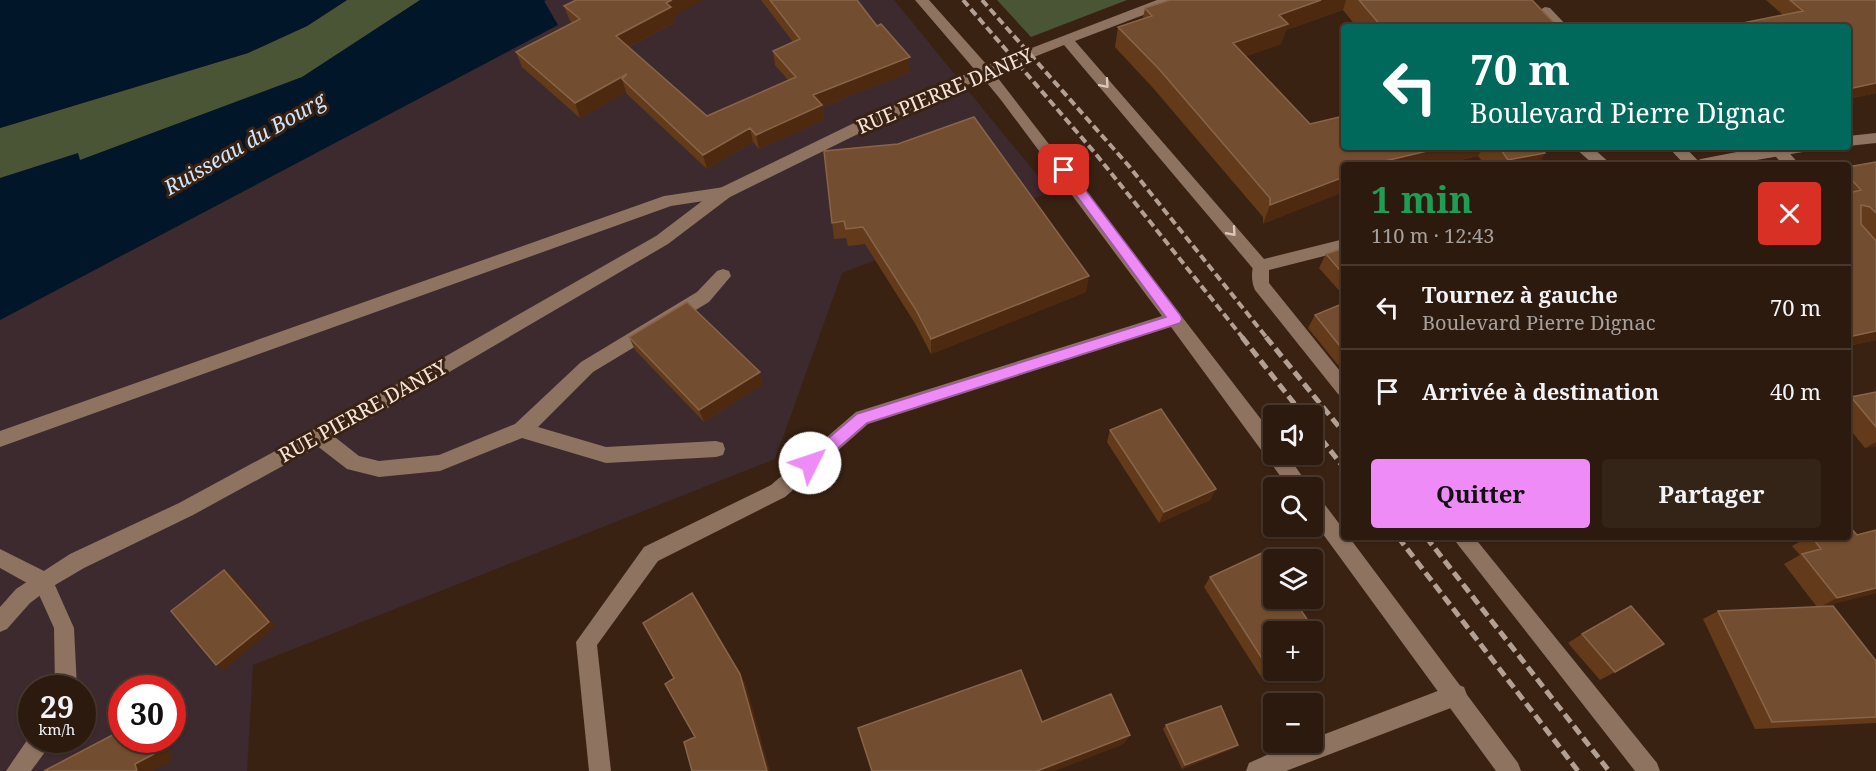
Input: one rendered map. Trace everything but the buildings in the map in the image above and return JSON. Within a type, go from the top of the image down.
[{"type":"street","points":[[922,0],[986,72],[1078,189],[1263,436]]},
{"type":"street","name":"RUE PIERRE DANEY","points":[[0,622],[23,596],[43,581],[77,561],[186,509],[319,436],[662,240],[724,193],[857,128],[986,72],[1170,0]]},
{"type":"street","points":[[1545,11],[1558,24]]},
{"type":"street","points":[[1067,40],[1261,266],[1262,285],[1341,384]]},
{"type":"street","points":[[1851,141],[1876,138]]},
{"type":"street","points":[[1586,150],[1600,162]]},
{"type":"street","points":[[1679,150],[1691,162]]},
{"type":"street","points":[[1716,162],[1778,150],[1789,162]]},
{"type":"street","name":"RUE PIERRE DANEY","points":[[0,439],[669,200],[724,193]]},
{"type":"street","points":[[1261,266],[1341,246]]},
{"type":"street","points":[[319,436],[354,463],[379,469],[440,463],[522,430],[587,367],[703,297],[723,276]]},
{"type":"street","points":[[600,771],[586,642],[651,554],[778,491],[862,418],[1175,319]]},
{"type":"street","points":[[522,430],[606,454],[716,449]]},
{"type":"street","points":[[1323,518],[1510,771]]},
{"type":"street","points":[[1464,540],[1649,771]]},
{"type":"street","points":[[0,558],[43,581],[64,628],[66,675]]},
{"type":"street","points":[[1257,771],[1456,696]]},
{"type":"street","points":[[18,771],[31,753]]},
{"type":"shaded area","points":[[546,0],[894,0],[1051,192],[842,273],[775,459],[253,665],[247,771],[0,771],[0,320],[557,25],[544,1]]},
{"type":"green space","points":[[347,0],[461,0],[0,239],[0,128],[248,53],[307,26]]},
{"type":"green space","points":[[997,0],[1127,0],[1031,37]]},
{"type":"water","points":[[0,0],[347,0],[307,26],[248,53],[0,128]]},
{"type":"water","name":"Ruisseau du Bourg","points":[[420,0],[546,0],[544,1],[558,25],[0,320],[0,178],[78,153],[80,160],[302,77]]},
{"type":"railway","points":[[963,0],[1095,153],[1243,338]]},
{"type":"railway","points":[[982,0],[1128,165],[1267,338]]},
{"type":"railway","points":[[1242,337],[1295,405]]},
{"type":"railway","points":[[1266,337],[1341,429]]},
{"type":"railway","points":[[1323,441],[1341,464]]},
{"type":"railway","points":[[1400,540],[1578,771]]},
{"type":"railway","points":[[1428,540],[1609,771]]},
{"type":"route","points":[[810,463],[862,418],[1175,319],[1064,170]]}]
